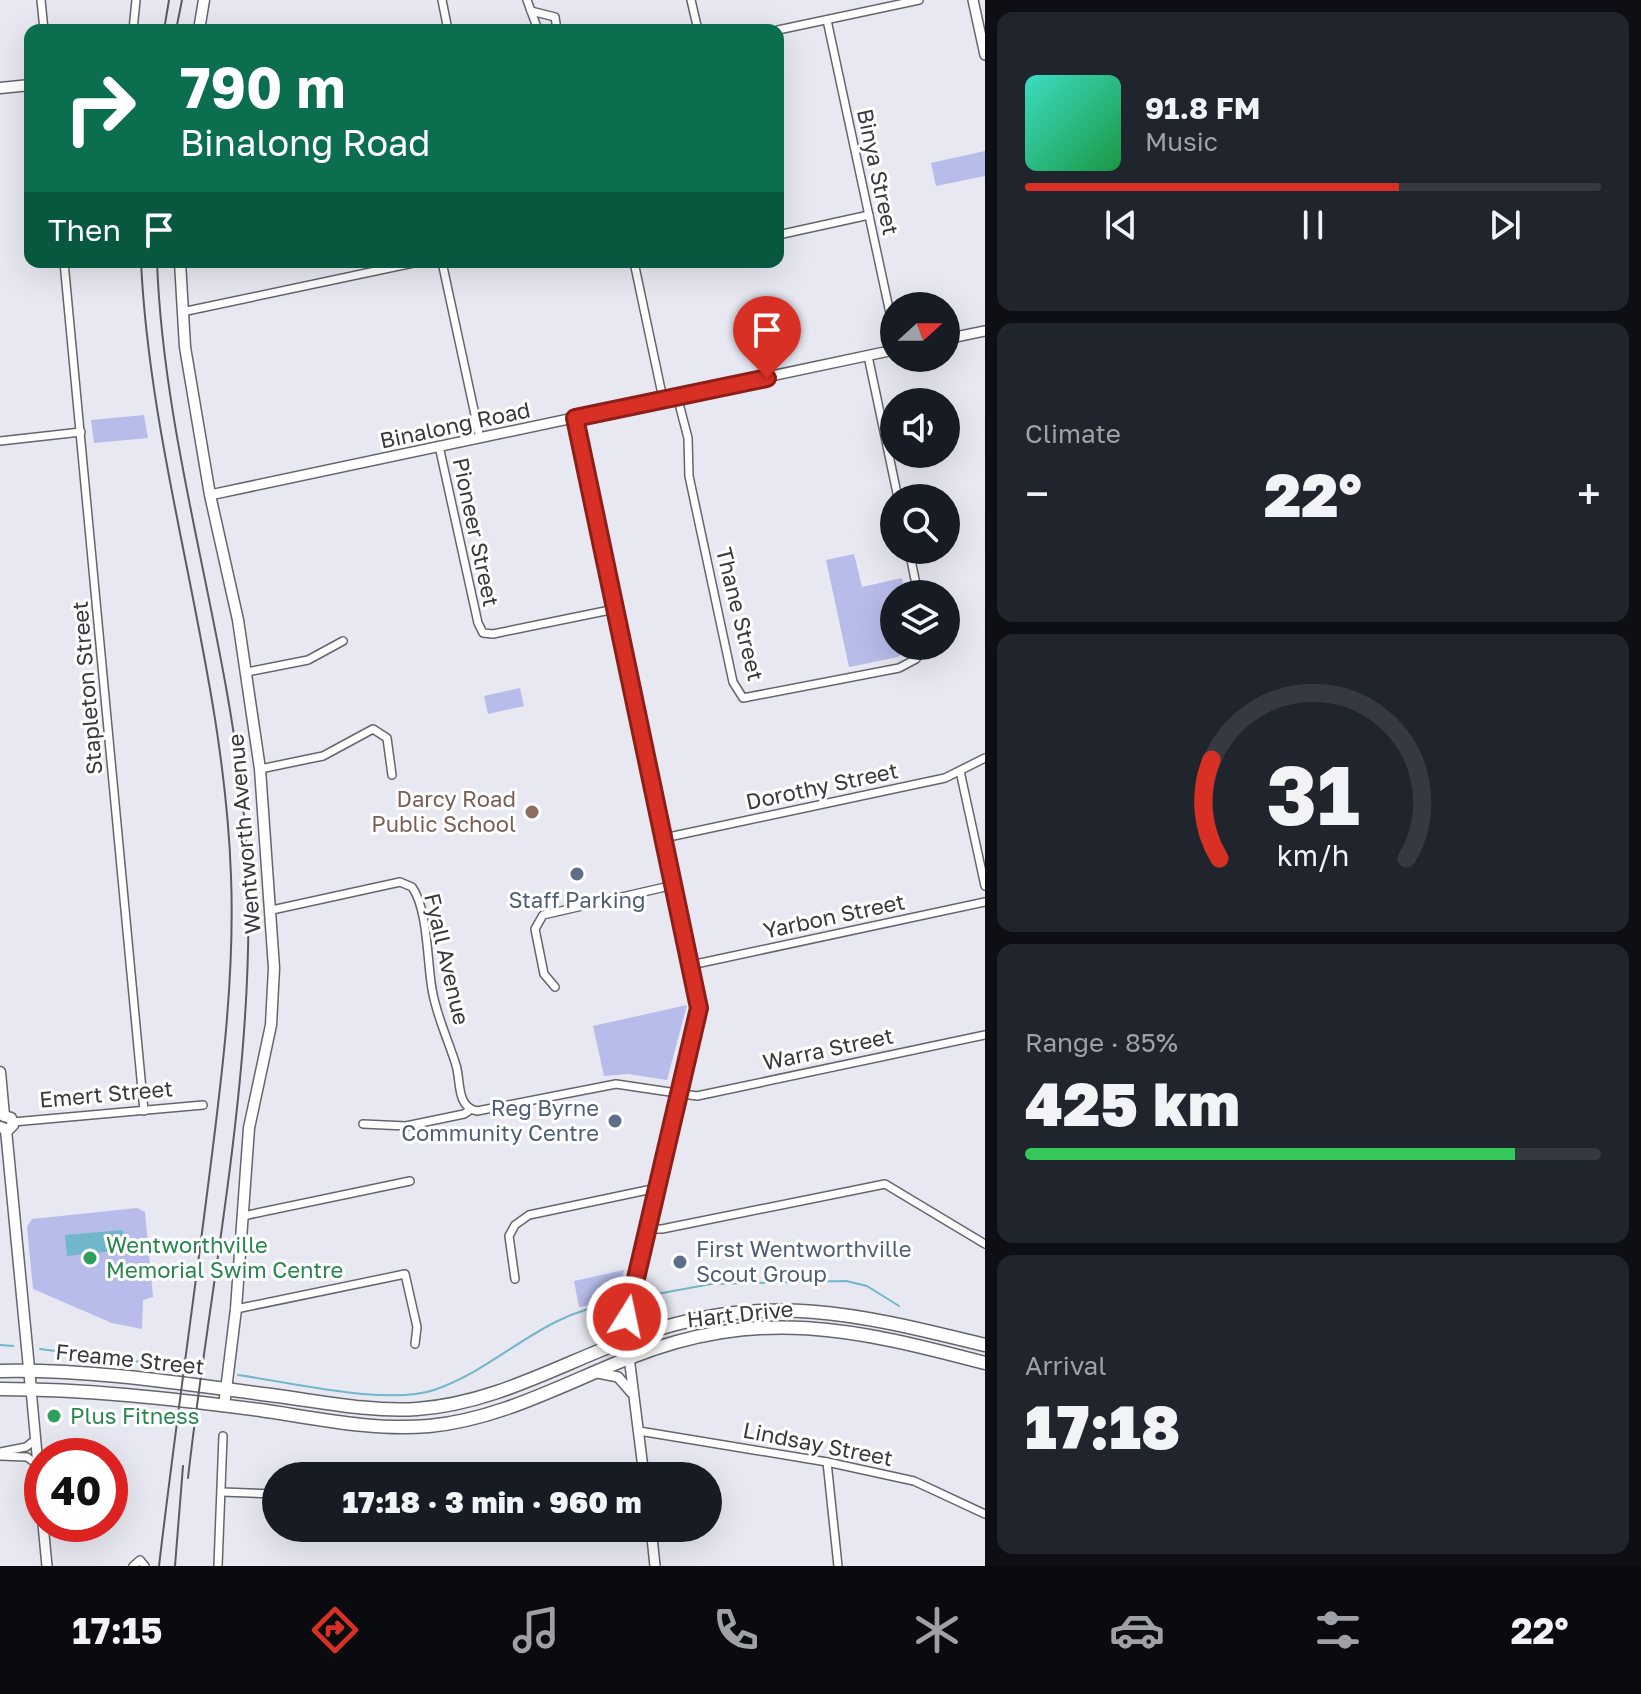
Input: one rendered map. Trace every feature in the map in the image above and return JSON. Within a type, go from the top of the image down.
[{"type":"highway","name":"Hart Drive","points":[[226,1389],[389,1409],[442,1406],[491,1396],[627,1341],[703,1318],[798,1309],[873,1318],[985,1345]]},
{"type":"highway","name":"Hart Drive","points":[[224,1406],[357,1423],[434,1425],[509,1409],[630,1358],[705,1334],[798,1326],[860,1333],[985,1363]]},
{"type":"highway","points":[[0,1371],[29,1370]]},
{"type":"highway","name":"Freame Street","points":[[29,1370],[88,1373],[226,1389]]},
{"type":"highway","points":[[0,1389],[31,1389]]},
{"type":"highway","name":"Freame Street","points":[[31,1389],[224,1406]]},
{"type":"main road","points":[[200,24],[204,0]]},
{"type":"main road","points":[[0,88],[24,86]]},
{"type":"main road","name":"Wentworth Avenue","points":[[180,268],[182,312],[210,495],[247,672],[260,769],[272,910],[274,1002],[250,1120],[236,1309],[224,1406]]},
{"type":"main road","points":[[0,1072],[31,1389]]},
{"type":"street","points":[[41,0],[43,24]]},
{"type":"street","points":[[134,24],[136,0]]},
{"type":"street","points":[[442,0],[447,24]]},
{"type":"street","points":[[527,0],[536,24]]},
{"type":"street","points":[[691,0],[697,24]]},
{"type":"street","points":[[784,29],[919,0]]},
{"type":"street","points":[[973,0],[981,20],[985,55]]},
{"type":"street","points":[[531,11],[555,17],[556,24]]},
{"type":"street","name":"Binya Street","points":[[827,20],[885,292]]},
{"type":"street","points":[[784,234],[869,215]]},
{"type":"street","name":"Stapleton Street","points":[[65,268],[144,1111]]},
{"type":"street","points":[[182,312],[390,268]]},
{"type":"street","points":[[443,268],[480,438]]},
{"type":"street","points":[[635,268],[663,399]]},
{"type":"street","points":[[960,336],[985,331]]},
{"type":"street","name":"Binalong Road","points":[[210,495],[880,353]]},
{"type":"street","points":[[868,356],[895,484]]},
{"type":"street","name":"Thane Street","points":[[677,396],[688,438],[689,476],[733,682],[743,698],[899,668],[914,660]]},
{"type":"street","points":[[575,418],[699,1008],[629,1296],[627,1341],[642,1462]]},
{"type":"street","points":[[0,441],[81,432]]},
{"type":"street","name":"Pioneer Street","points":[[439,446],[478,623],[483,633],[493,634],[615,609]]},
{"type":"street","points":[[247,672],[308,660],[343,641]]},
{"type":"street","points":[[260,769],[323,756],[373,729],[387,738],[392,775]]},
{"type":"street","name":"Dorothy Street","points":[[664,838],[945,778],[985,758]]},
{"type":"street","points":[[960,771],[985,886]]},
{"type":"street","name":"Fyall Avenue","points":[[272,910],[400,882],[412,887],[426,939],[437,1012],[456,1067],[462,1100],[470,1110]]},
{"type":"street","points":[[555,987],[544,974],[535,929],[543,915],[674,885]]},
{"type":"street","name":"Yarbon Street","points":[[691,965],[985,902]]},
{"type":"street","name":"Warra Street","points":[[678,1095],[697,1096],[985,1035]]},
{"type":"street","points":[[363,1124],[406,1126],[470,1110],[484,1110],[616,1084],[678,1095]]},
{"type":"street","name":"Emert Street","points":[[5,1123],[203,1105]]},
{"type":"street","points":[[243,1216],[410,1181]]},
{"type":"street","points":[[646,1229],[662,1229],[885,1184],[985,1244]]},
{"type":"street","points":[[515,1279],[509,1236],[523,1218],[657,1188]]},
{"type":"street","points":[[236,1309],[405,1274],[417,1327],[415,1344]]},
{"type":"street","points":[[594,1373],[618,1377],[627,1385],[635,1403]]},
{"type":"street","points":[[31,1389],[35,1438]]},
{"type":"street","name":"Lindsay Street","points":[[639,1431],[827,1462],[914,1481],[985,1514]]},
{"type":"street","points":[[218,1566],[223,1436]]},
{"type":"street","points":[[0,1454],[24,1448]]},
{"type":"street","points":[[0,1454],[24,1457]]},
{"type":"street","points":[[827,1462],[838,1566]]},
{"type":"street","points":[[222,1492],[262,1493]]},
{"type":"street","points":[[45,1542],[47,1566]]},
{"type":"street","points":[[652,1542],[655,1566]]},
{"type":"street","points":[[133,1566],[140,1560],[145,1566]]},
{"type":"shaded area","points":[[985,151],[985,176],[936,186],[931,163]]},
{"type":"shaded area","points":[[144,415],[148,438],[94,443],[91,420]]},
{"type":"shaded area","points":[[854,554],[862,587],[880,583],[880,660],[883,660],[849,667],[826,560]]},
{"type":"shaded area","points":[[520,688],[524,706],[488,714],[484,696]]},
{"type":"shaded area","points":[[687,1005],[667,1080],[628,1074],[604,1076],[593,1026]]},
{"type":"shaded area","name":"Wentworthville Memorial Swim Centre","points":[[137,1208],[145,1212],[153,1297],[143,1300],[142,1329],[112,1323],[33,1289],[27,1227],[32,1219]]},
{"type":"shaded area","points":[[123,1230],[125,1250],[67,1256],[65,1235]]},
{"type":"shaded area","points":[[624,1270],[617,1301],[579,1307],[574,1281]]},
{"type":"waterway","points":[[646,1296],[711,1284],[846,1281],[867,1286],[899,1306]]},
{"type":"waterway","points":[[238,1375],[365,1394],[414,1394],[458,1380],[565,1318],[616,1303]]},
{"type":"waterway","points":[[0,1345],[13,1346]]},
{"type":"waterway","points":[[40,1349],[172,1366]]},
{"type":"railway","points":[[165,24],[169,0]]},
{"type":"railway","points":[[177,24],[182,0]]},
{"type":"railway","points":[[141,268],[158,416],[202,645],[226,798],[232,915],[222,1070],[159,1566]]},
{"type":"railway","points":[[157,268],[171,401],[236,746],[244,816],[248,898],[247,980],[241,1064],[188,1478]]},
{"type":"railway","points":[[175,1566],[183,1466]]},
{"type":"place","name":"Darcy Road Public School","points":[[532,812]]},
{"type":"place","name":"Staff Parking","points":[[577,874]]},
{"type":"place","name":"Reg Byrne Community Centre","points":[[615,1121]]},
{"type":"place","name":"Wentworthville Memorial Swim Centre","points":[[90,1258]]},
{"type":"place","name":"First Wentworthville Scout Group","points":[[680,1262]]},
{"type":"place","name":"Plus Fitness","points":[[54,1416]]},
{"type":"route","points":[[627,1317],[629,1296],[699,1008],[575,418],[767,378]]}]
